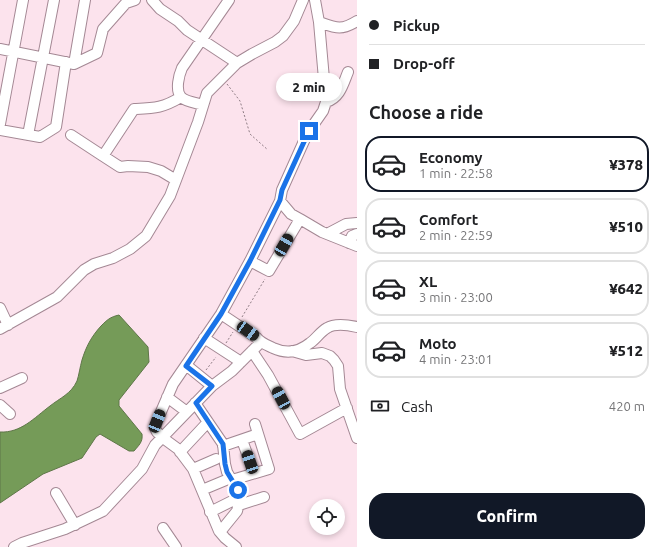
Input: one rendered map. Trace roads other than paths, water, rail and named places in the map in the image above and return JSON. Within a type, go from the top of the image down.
[{"type":"street","points":[[0,124],[24,0]]},
{"type":"street","points":[[28,135],[54,0]]},
{"type":"street","points":[[0,130],[40,137],[56,127],[85,0]]},
{"type":"street","points":[[152,0],[160,9],[178,21],[187,30],[237,64]]},
{"type":"street","points":[[181,97],[179,92],[179,75],[182,68],[229,0]]},
{"type":"street","points":[[0,308],[4,327],[57,297],[84,270],[94,264],[113,258],[130,249],[146,236],[170,196],[207,93],[237,64],[283,36],[294,21],[303,0]]},
{"type":"street","points":[[236,547],[220,532],[210,512],[193,469],[180,452],[162,438],[155,428],[173,384],[221,314],[250,261],[280,200],[282,190],[304,141],[323,111],[326,102],[319,22],[315,0]]},
{"type":"street","points":[[0,49],[70,63],[97,53],[103,29],[126,1]]},
{"type":"street","points":[[319,22],[339,28],[347,27],[357,20]]},
{"type":"street","points":[[326,102],[337,97],[348,72]]},
{"type":"street","points":[[181,97],[203,105]]},
{"type":"street","points":[[103,156],[134,109],[160,108],[181,97]]},
{"type":"street","points":[[71,135],[120,167],[148,167],[161,170],[176,180]]},
{"type":"street","points":[[280,200],[291,214],[327,234],[353,245],[352,236],[357,234]]},
{"type":"street","points":[[250,261],[269,271],[300,219]]},
{"type":"street","points":[[327,234],[346,224],[357,222]]},
{"type":"street","points":[[221,314],[258,338],[261,342],[277,350],[287,352],[298,350],[311,342],[327,328],[338,325],[357,327]]},
{"type":"street","points":[[204,338],[241,362]]},
{"type":"street","points":[[17,546],[102,512],[142,469],[155,445],[212,386],[232,371],[261,342]]},
{"type":"street","points":[[311,342],[320,353]]},
{"type":"street","points":[[252,351],[268,375],[300,434],[347,408]]},
{"type":"street","points":[[292,351],[306,355],[320,353],[330,356],[338,366],[340,389],[357,438]]},
{"type":"street","points":[[186,366],[212,386]]},
{"type":"street","points":[[0,388],[22,378]]},
{"type":"street","points":[[167,397],[187,412]]},
{"type":"street","points":[[196,403],[223,446],[229,480],[241,496],[237,502],[237,511],[220,532]]},
{"type":"street","points":[[0,405],[10,414]]},
{"type":"street","points":[[180,452],[208,422]]},
{"type":"street","points":[[202,490],[229,480],[269,469],[255,424]]},
{"type":"street","points":[[223,446],[258,434]]},
{"type":"street","points":[[242,440],[254,473]]},
{"type":"street","points":[[193,469],[216,459]]},
{"type":"street","points":[[56,494],[75,524]]},
{"type":"street","points":[[210,512],[237,502],[264,497]]},
{"type":"street","points":[[163,528],[176,547]]}]
